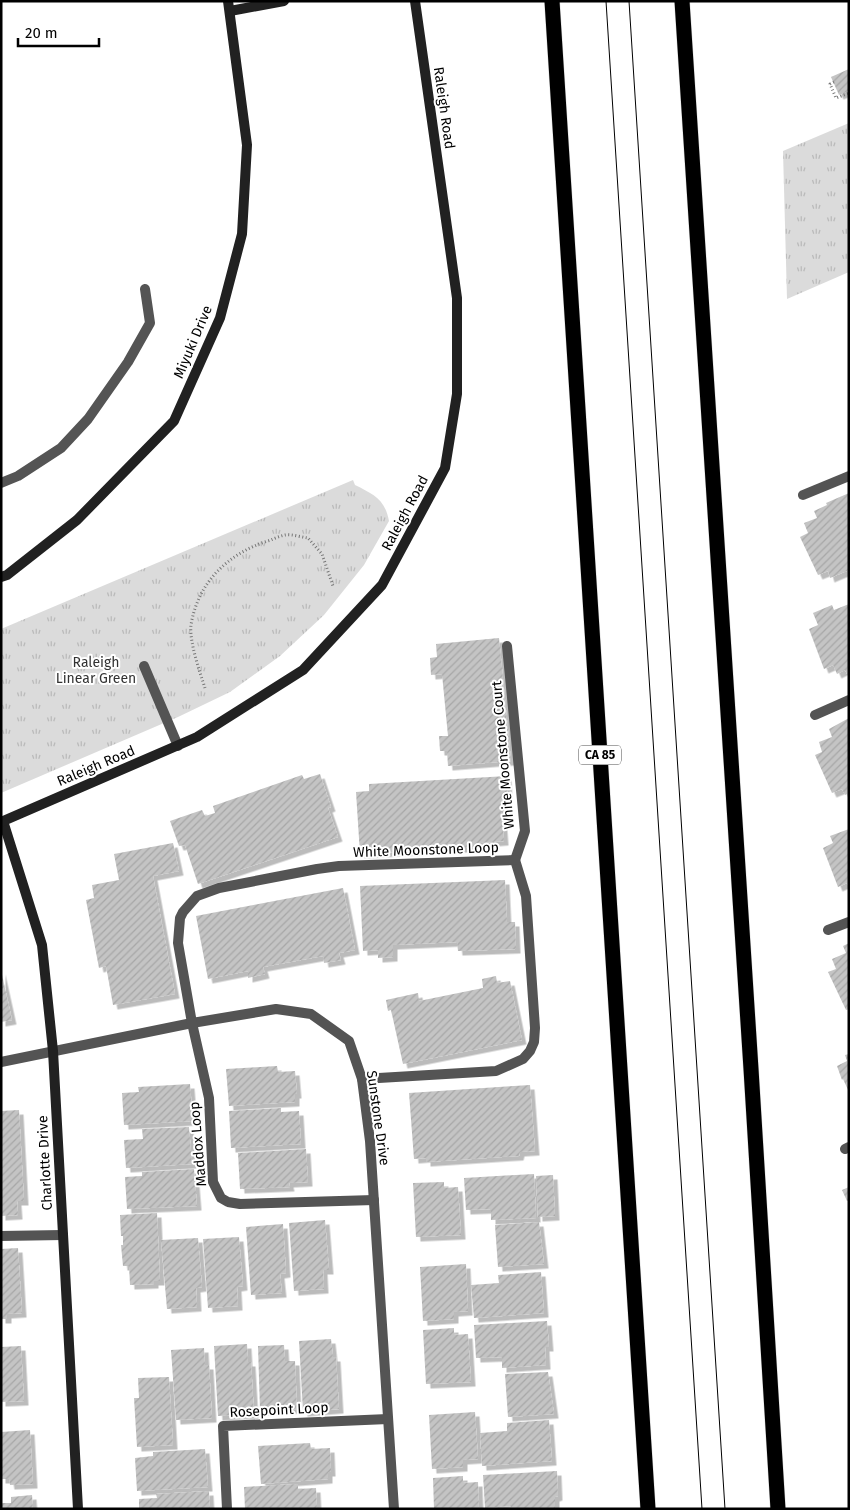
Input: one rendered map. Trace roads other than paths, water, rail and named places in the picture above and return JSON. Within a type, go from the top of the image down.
[{"type":"highway","name":"CA 85","points":[[552,1],[648,1509]]},
{"type":"highway","points":[[682,1],[778,1509]]},
{"type":"street","name":"Miyuki Drive","points":[[1,577],[77,520],[174,422],[220,318],[242,234],[247,145],[229,6],[284,1]]},
{"type":"street","name":"Raleigh Road","points":[[2,822],[197,737],[303,670],[382,586],[445,468],[457,394],[457,298],[415,1]]},
{"type":"street","points":[[1,483],[18,476],[61,448],[88,419],[128,362],[150,323],[145,289]]},
{"type":"street","points":[[803,495],[849,476]]},
{"type":"street","name":"White Moonstone Court","points":[[507,646],[525,832],[515,860]]},
{"type":"street","points":[[144,666],[178,746]]},
{"type":"street","points":[[815,715],[849,700]]},
{"type":"street","name":"Charlotte Drive","points":[[2,822],[42,945],[53,1051],[78,1509]]},
{"type":"street","name":"White Moonstone Loop","points":[[192,1023],[178,943],[180,918],[190,904],[205,892],[272,877],[339,866],[515,860],[524,885],[527,905],[535,1028],[534,1042],[530,1051],[523,1059],[496,1070],[362,1079]]},
{"type":"street","points":[[828,930],[849,922]]},
{"type":"street","name":"Sunstone Drive","points":[[1,1062],[192,1023],[276,1009],[311,1014],[349,1041],[362,1079],[370,1141],[394,1509]]},
{"type":"street","name":"Maddox Loop","points":[[192,1023],[208,1098],[213,1182],[221,1198],[228,1202],[240,1204],[374,1200]]},
{"type":"street","points":[[1,1236],[63,1235]]},
{"type":"street","name":"Rosepoint Loop","points":[[227,1509],[223,1426],[388,1419]]},
{"type":"tram line","points":[[606,1],[702,1509]]},
{"type":"tram line","points":[[629,1],[725,1509]]},
{"type":"park label","name":"Raleigh Linear Green","points":[[96,670]]}]
